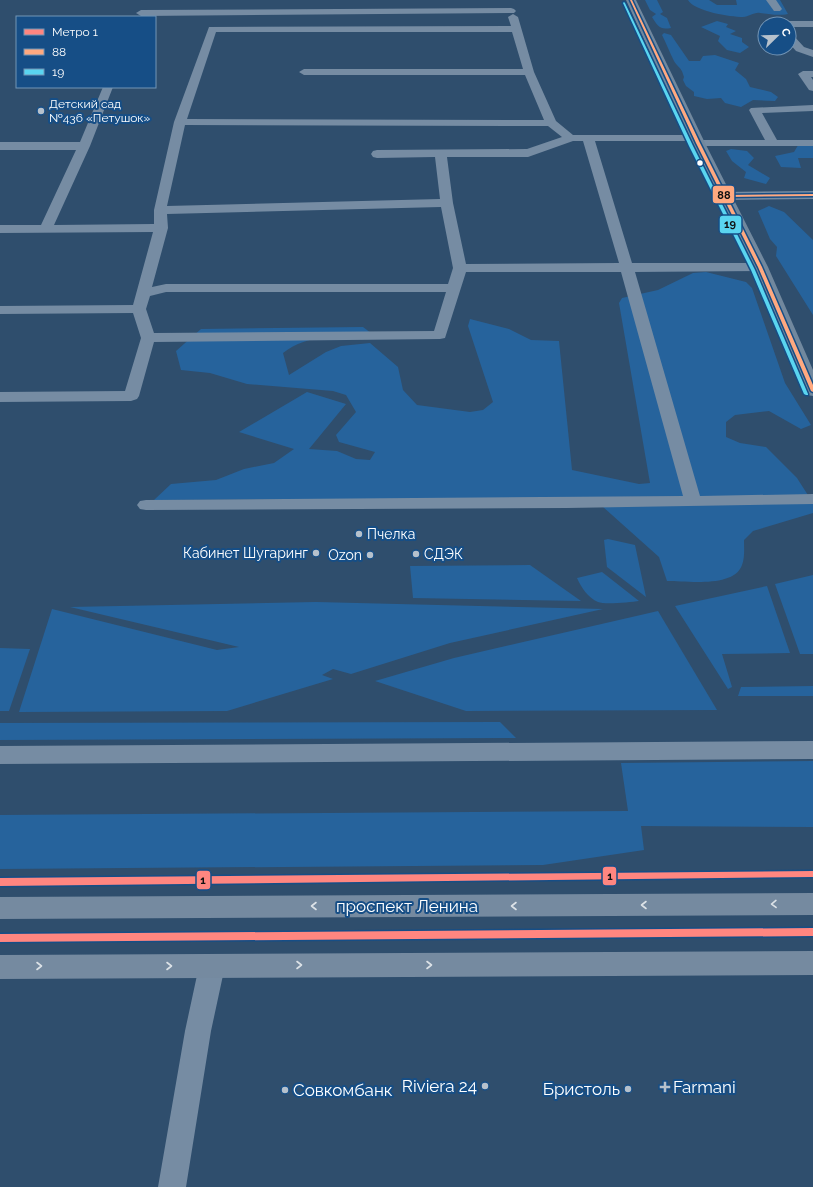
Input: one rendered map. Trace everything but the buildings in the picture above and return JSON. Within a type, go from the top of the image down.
[{"type":"main road","name":"проспект Ленина","points":[[0,908],[813,904]]},
{"type":"main road","points":[[0,967],[813,963]]},
{"type":"street","points":[[631,0],[697,140],[760,267],[813,391]]},
{"type":"street","points":[[725,196],[813,195]]},
{"type":"street","points":[[0,755],[813,750]]},
{"type":"lane","points":[[497,0],[499,6],[511,11],[529,72],[551,123],[570,138]]},
{"type":"lane","points":[[771,0],[777,9]]},
{"type":"lane","points":[[141,12],[226,13],[511,11]]},
{"type":"lane","points":[[222,29],[226,13]]},
{"type":"lane","points":[[797,24],[813,24]]},
{"type":"lane","points":[[0,397],[130,396],[148,338],[139,309],[161,228],[160,210],[180,122],[212,28],[517,29]]},
{"type":"lane","points":[[797,46],[800,49],[813,54]]},
{"type":"lane","points":[[304,72],[529,72]]},
{"type":"lane","points":[[813,74],[803,74],[813,88]]},
{"type":"lane","points":[[46,228],[84,146],[108,88]]},
{"type":"lane","points":[[773,143],[755,110],[813,108]]},
{"type":"lane","points":[[180,122],[551,123]]},
{"type":"lane","points":[[377,154],[528,154],[570,138],[773,143],[813,142]]},
{"type":"lane","points":[[588,138],[627,268],[693,501]]},
{"type":"lane","points":[[0,146],[84,146]]},
{"type":"lane","points":[[148,338],[440,335],[460,268],[447,203],[441,154]]},
{"type":"lane","points":[[160,210],[447,203]]},
{"type":"lane","points":[[0,229],[161,228]]},
{"type":"lane","points":[[460,268],[760,267]]},
{"type":"lane","points":[[142,294],[166,288],[454,288]]},
{"type":"lane","points":[[0,310],[139,309]]},
{"type":"lane","points":[[146,505],[567,503],[813,499]]},
{"type":"lane","points":[[172,1187],[198,1031],[212,966]]},
{"type":"shaded area","points":[[645,0],[657,0],[663,12],[660,14],[667,18],[671,28],[661,28],[657,25],[652,17],[656,14],[650,10]]},
{"type":"shaded area","points":[[688,0],[709,0],[717,5],[737,5],[736,0],[780,0],[788,14],[777,15],[758,13],[745,17],[737,17],[713,13],[697,7]]},
{"type":"shaded area","points":[[717,21],[728,24],[726,27],[736,31],[730,34],[742,38],[742,42],[749,47],[740,53],[727,50],[718,41],[720,36],[701,27]]},
{"type":"shaded area","points":[[664,33],[671,35],[689,61],[700,61],[703,56],[715,55],[739,63],[735,70],[746,79],[750,87],[771,92],[778,97],[775,101],[753,100],[741,107],[725,103],[721,98],[707,99],[694,96],[694,92],[686,86],[683,80],[684,77],[682,71],[674,61],[662,35]]},
{"type":"shaded area","points":[[800,142],[813,142],[813,158],[798,158],[801,168],[781,167],[775,156],[794,152]]},
{"type":"shaded area","points":[[731,149],[747,151],[754,158],[748,165],[770,178],[766,184],[744,178],[746,172],[732,161],[726,151]]},
{"type":"shaded area","points":[[769,206],[784,212],[813,240],[813,315],[776,256],[777,247],[770,239],[758,211]]},
{"type":"shaded area","points":[[706,272],[746,282],[752,288],[785,383],[811,425],[801,429],[769,411],[735,415],[726,422],[726,437],[740,443],[766,447],[797,478],[813,503],[813,513],[753,531],[744,540],[744,556],[742,565],[737,572],[730,577],[709,582],[667,581],[659,557],[593,498],[154,500],[171,484],[216,480],[244,469],[274,463],[294,449],[239,432],[307,392],[346,404],[309,449],[337,451],[356,459],[370,460],[375,452],[339,442],[336,435],[356,412],[346,395],[333,391],[247,384],[210,373],[181,370],[176,351],[201,329],[363,327],[371,333],[313,339],[292,347],[283,353],[289,375],[326,352],[341,346],[370,343],[398,367],[403,390],[417,405],[470,412],[483,410],[493,402],[468,326],[470,319],[509,329],[531,340],[559,341],[572,470],[639,484],[650,483],[619,303],[622,298],[658,290],[693,273]]},
{"type":"shaded area","points":[[608,539],[635,545],[646,597],[607,567],[604,540]]},
{"type":"shaded area","points":[[530,565],[581,601],[413,598],[410,566]]},
{"type":"shaded area","points":[[602,572],[639,601],[601,603],[591,598],[577,578]]},
{"type":"shaded area","points":[[813,575],[813,654],[800,654],[775,584]]},
{"type":"shaded area","points":[[767,586],[790,653],[722,654],[732,687],[728,689],[675,606]]},
{"type":"shaded area","points":[[316,602],[603,609],[450,643],[351,674],[333,669],[322,675],[333,679],[227,711],[19,712],[52,609],[217,650],[239,647],[70,607]]},
{"type":"shaded area","points":[[658,611],[717,710],[466,711],[375,681],[454,658]]},
{"type":"shaded area","points":[[0,648],[30,649],[9,711],[0,711]]},
{"type":"shaded area","points":[[813,686],[813,696],[738,696],[741,687]]},
{"type":"shaded area","points":[[500,722],[516,738],[0,740],[0,723]]},
{"type":"shaded area","points":[[813,761],[813,827],[641,826],[644,850],[543,865],[0,869],[0,815],[628,811],[621,763]]},
{"type":"metro line","name":"1","points":[[0,882],[813,874]]},
{"type":"metro line","name":"1","points":[[0,938],[813,932]]},
{"type":"transit line","name":"88","points":[[631,0],[698,143],[760,267],[813,391]]},
{"type":"transit line","name":"19","points":[[624,3],[691,146],[753,270],[806,394]]},
{"type":"transit line","name":"88","points":[[725,196],[813,195]]},
{"type":"place","name":"Детский сад №436 «Петушок»","points":[[41,111]]},
{"type":"place","name":"Пчелка","points":[[359,534]]},
{"type":"place","name":"Кабинет Шугаринг","points":[[316,553]]},
{"type":"place","name":"СДЭК","points":[[416,554]]},
{"type":"place","name":"Ozon","points":[[370,555]]},
{"type":"place","name":"Riviera 24","points":[[485,1086]]},
{"type":"place","name":"Farmani","points":[[665,1087]]},
{"type":"place","name":"Бристоль","points":[[628,1089]]},
{"type":"place","name":"Совкомбанк","points":[[285,1090]]}]
